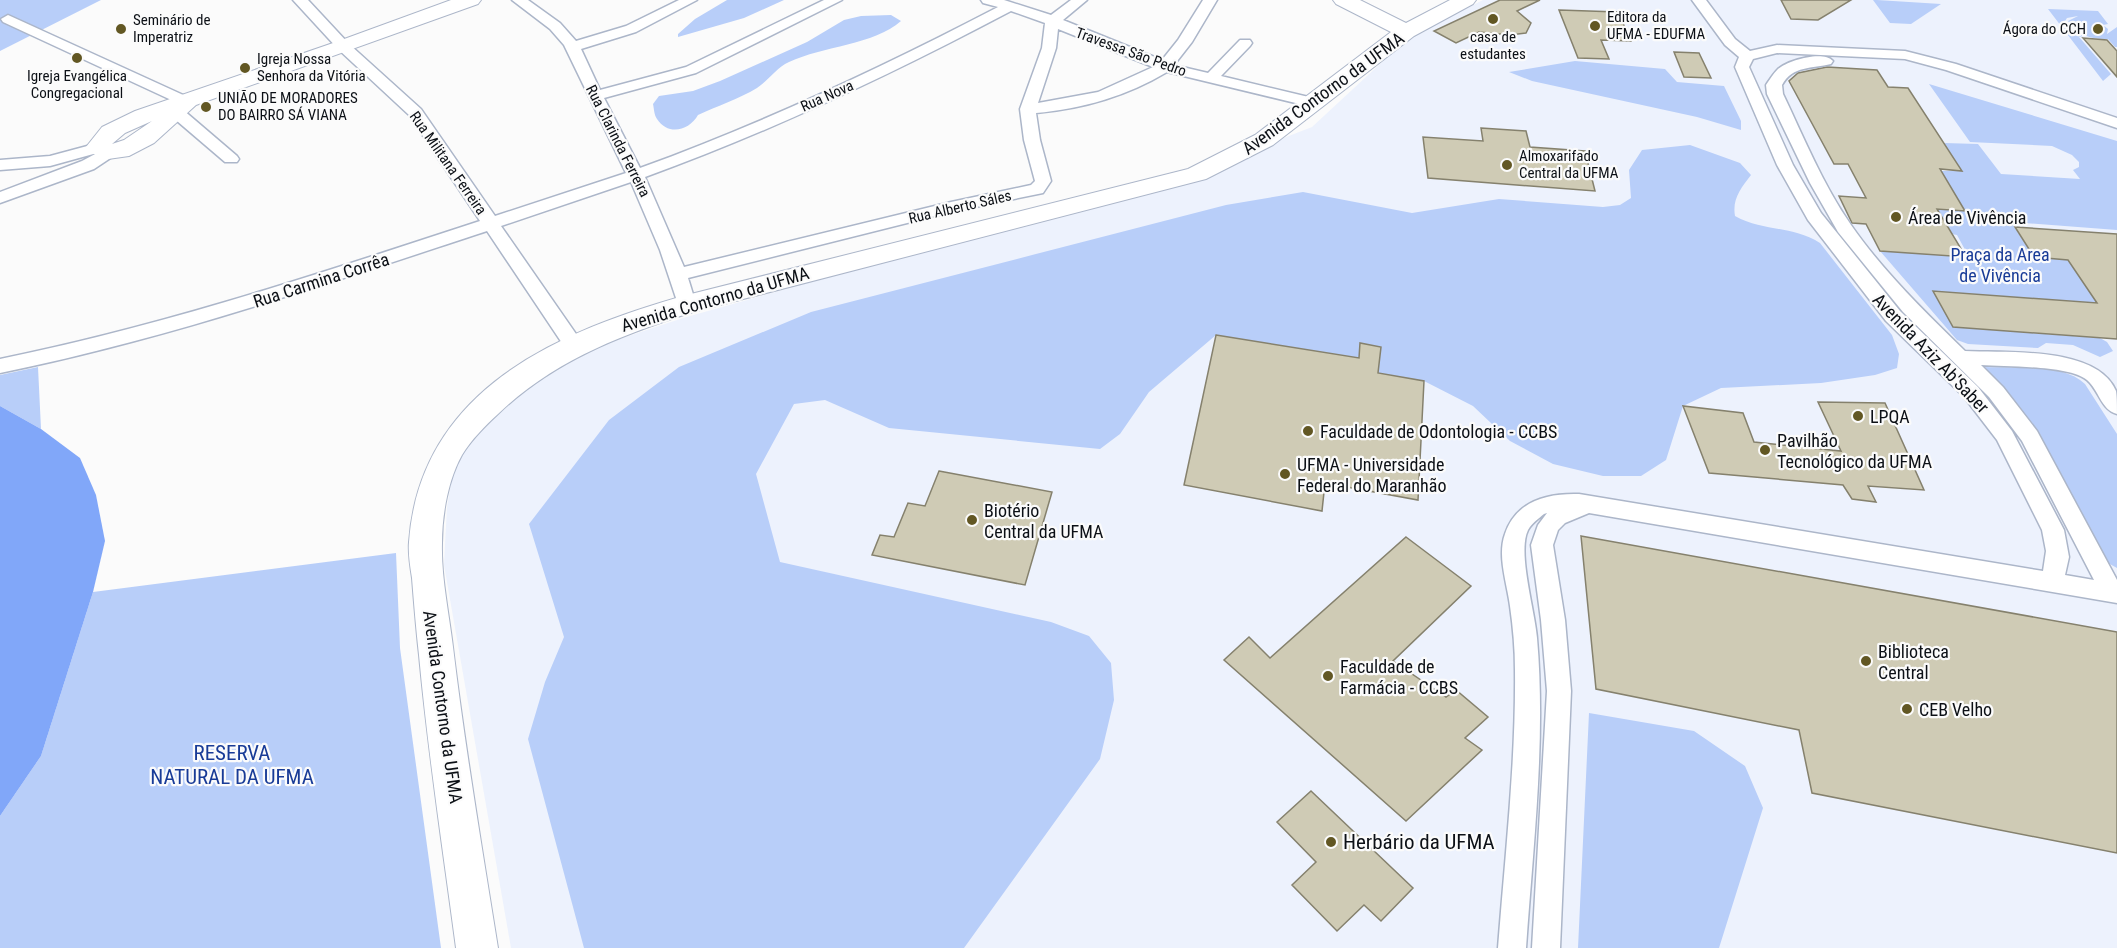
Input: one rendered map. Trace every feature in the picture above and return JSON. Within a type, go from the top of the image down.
[{"type":"main road","points":[[106,149],[137,144],[182,107],[471,0]]},
{"type":"main road","name":"Avenida Contorno da UFMA","points":[[477,948],[443,718],[429,607],[424,544],[427,516],[446,456],[465,428],[508,387],[535,366],[573,344],[687,303],[1197,174],[1264,140],[1406,31],[1466,0]]},
{"type":"main road","points":[[1350,2],[1406,31]]},
{"type":"street","name":"Rua Militana Ferreira","points":[[300,0],[344,47],[415,112],[573,344]]},
{"type":"street","name":"Rua Clarinda Ferreira","points":[[519,0],[551,22],[572,47],[595,96],[638,174],[679,274],[687,303]]},
{"type":"street","points":[[572,47],[631,29],[690,0]]},
{"type":"street","points":[[595,96],[691,70],[835,0]]},
{"type":"street","name":"Travessa São Pedro","points":[[988,0],[1011,6],[1165,67],[1312,102]]},
{"type":"street","points":[[1052,22],[1080,0]]},
{"type":"street","points":[[1028,110],[1064,107],[1093,99],[1118,90],[1165,67],[1190,36],[1210,0]]},
{"type":"street","points":[[1699,0],[1730,42],[1747,56],[1777,49],[1905,55],[1951,67],[2117,123]]},
{"type":"street","name":"Rua Nova","points":[[638,174],[739,135],[833,93],[935,46],[1011,6]]},
{"type":"street","points":[[8,19],[182,107],[231,159]]},
{"type":"street","name":"Rua Alberto Sáles","points":[[679,274],[951,207],[1037,189],[1043,181],[1032,140],[1028,110],[1049,48],[1052,22]]},
{"type":"street","points":[[1210,79],[1245,43]]},
{"type":"street","name":"Avenida Aziz Ab'Saber","points":[[1747,56],[1742,67],[1745,76],[1785,165],[1814,216],[1893,316],[1971,392],[2005,436],[2053,530],[2059,557],[2050,582]]},
{"type":"street","name":"Avenida Aziz Ab'Saber","points":[[2114,593],[2030,436],[1996,392],[1910,308],[1844,228],[1818,183],[1775,94],[1774,85],[1778,77],[1796,65],[1812,62],[1867,61],[1903,65],[1949,76],[2117,132]]},
{"type":"street","points":[[0,165],[61,159],[106,149]]},
{"type":"street","points":[[0,198],[88,165],[106,149]]},
{"type":"street","name":"Rua Carmina Corrêa","points":[[0,366],[158,332],[638,174]]},
{"type":"street","points":[[1959,357],[2071,364],[2094,375],[2117,407]]},
{"type":"street","points":[[1971,392],[1996,392]]},
{"type":"street","points":[[1512,948],[1527,683],[1523,614],[1514,550],[1515,534],[1522,521],[1542,506],[1566,501],[1589,504],[2114,593]]},
{"type":"street","points":[[1546,948],[1559,691],[1553,620],[1542,545],[1549,525],[1557,518],[1570,509],[1589,504]]},
{"type":"shaded area","name":"UFMA - Universidade Federal do Maranhão","points":[[1483,0],[2117,0],[2117,948],[511,948],[444,565],[447,507],[458,441],[538,366],[683,318],[1175,180],[1312,127],[1408,38]]},
{"type":"green space","points":[[0,0],[101,0],[0,51]]},
{"type":"green space","points":[[727,0],[784,0],[744,18],[678,37],[678,34],[695,19]]},
{"type":"green space","points":[[1873,0],[1941,4],[1911,24],[1890,23]]},
{"type":"green space","points":[[2048,9],[2098,11],[2108,24],[2103,25],[2108,29],[2107,34],[2117,27],[2117,47],[2115,47],[2108,39],[2091,37],[2071,26],[2068,21],[2078,16],[2067,18],[2065,21],[2069,27],[2083,36],[2079,37],[2111,74],[2103,81]]},
{"type":"green space","points":[[891,15],[901,21],[890,29],[863,40],[789,62],[757,88],[698,115],[684,128],[667,128],[656,117],[653,104],[659,96],[693,91],[720,81],[807,42],[844,20],[861,16]]},
{"type":"green space","points":[[1575,61],[1665,69],[1677,82],[1724,86],[1741,121],[1741,130],[1697,117],[1532,81],[1509,72]]},
{"type":"green space","name":"Praça da Area de Vivência","points":[[1929,84],[2117,141],[2117,230],[2011,222],[2034,257],[2068,260],[2097,303],[1933,291],[1953,327],[2100,338],[2107,342],[2113,351],[2100,357],[2073,345],[2046,343],[2038,348],[1968,344],[1957,340],[1880,251],[1969,257],[1957,235],[1952,234],[1911,171],[1962,171],[1944,143],[1978,144],[2001,174],[2080,179],[2073,170],[2079,167],[2079,162],[2072,155],[2052,146],[1970,142]]},
{"type":"green space","points":[[1690,145],[1740,163],[1751,175],[1736,199],[1735,216],[1756,224],[1799,233],[1820,243],[1892,335],[1899,354],[1897,368],[1875,375],[1821,383],[1721,388],[1683,406],[1666,460],[1641,476],[1603,476],[1553,464],[1510,441],[1473,406],[1424,381],[1378,373],[1381,347],[1360,344],[1359,358],[1216,335],[1149,392],[1120,434],[1100,449],[889,428],[825,400],[794,404],[756,474],[780,562],[1051,622],[1089,636],[1111,663],[1114,700],[1100,759],[964,948],[584,948],[528,739],[545,682],[564,637],[529,524],[609,420],[679,367],[811,312],[1226,205],[1303,192],[1412,213],[1499,199],[1603,207],[1620,205],[1631,198],[1629,170],[1642,150]]},
{"type":"green space","points":[[38,367],[41,429],[0,406],[0,375]]},
{"type":"green space","points":[[1985,367],[2051,370],[2076,377],[2085,384],[2117,434],[2117,568],[2108,563],[2031,422]]},
{"type":"green space","name":"RESERVA NATURAL DA UFMA","points":[[396,553],[400,648],[441,948],[0,948],[0,816],[41,756],[93,592]]},
{"type":"green space","points":[[1589,713],[1694,731],[1745,766],[1763,808],[1719,948],[1578,948]]},
{"type":"water","points":[[0,406],[41,429],[80,458],[96,495],[105,541],[93,592],[41,756],[0,816]]},
{"type":"building","name":"casa de estudantes","points":[[1500,0],[1540,0],[1517,11],[1531,23],[1526,33],[1510,35],[1479,32],[1456,43],[1434,31]]},
{"type":"building","points":[[1781,0],[1851,0],[1818,20],[1791,19]]},
{"type":"building","name":"Editora da UFMA - EDUFMA","points":[[1559,10],[1618,12],[1631,41],[1601,40],[1609,59],[1578,58]]},
{"type":"building","points":[[2083,38],[2107,40],[2117,51],[2117,77]]},
{"type":"building","points":[[1674,52],[1699,53],[1711,78],[1684,77]]},
{"type":"building","points":[[1827,67],[1877,70],[1888,87],[1908,88],[1962,171],[1940,169],[1965,211],[1937,209],[1966,257],[1880,251],[1866,224],[1852,223],[1839,196],[1866,198],[1848,164],[1834,164],[1789,81],[1798,73]]},
{"type":"building","name":"Almoxarifado Central da UFMA","points":[[1481,128],[1526,131],[1530,147],[1585,151],[1595,191],[1428,178],[1423,137],[1483,141]]},
{"type":"building","points":[[2015,227],[2117,234],[2117,339],[1953,327],[1933,291],[2097,303],[2068,260],[2034,257]]},
{"type":"building","name":"Faculdade de Odontologia - CCBS","points":[[1216,335],[1359,358],[1360,343],[1381,347],[1378,373],[1424,381],[1418,500],[1325,483],[1322,511],[1184,485]]},
{"type":"building","name":"Pavilhão Tecnológico da UFMA","points":[[1818,402],[1885,403],[1924,490],[1868,486],[1876,502],[1852,499],[1843,485],[1709,473],[1683,406],[1743,413],[1754,442],[1841,451]]},
{"type":"building","name":"Biotério Central da UFMA","points":[[939,471],[1052,492],[1025,585],[872,555],[880,535],[894,537],[908,503],[925,506]]},
{"type":"building","name":"CEB Velho","points":[[1581,536],[2117,632],[2117,853],[1812,793],[1799,730],[1596,689]]},
{"type":"building","name":"Faculdade de Farmácia - CCBS","points":[[1406,537],[1471,586],[1393,661],[1446,697],[1456,690],[1488,717],[1465,738],[1482,750],[1406,821],[1224,660],[1249,637],[1270,658]]},
{"type":"building","name":"Herbário da UFMA","points":[[1311,791],[1413,888],[1381,921],[1364,905],[1337,931],[1292,885],[1316,862],[1277,822]]},
{"type":"place","name":"casa de estudantes","points":[[1493,19]]},
{"type":"place","name":"Editora da UFMA - EDUFMA","points":[[1595,26]]},
{"type":"place","name":"Seminário de Imperatriz","points":[[121,29]]},
{"type":"place","name":"Ágora do CCH","points":[[2098,29]]},
{"type":"place","name":"Igreja Evangélica Congregacional","points":[[77,58]]},
{"type":"place","name":"Igreja Nossa Senhora da Vitória","points":[[245,68]]},
{"type":"place","name":"UNIÃO DE MORADORES DO BAIRRO SÁ VIANA","points":[[206,107]]},
{"type":"place","name":"Almoxarifado Central da UFMA","points":[[1507,165]]},
{"type":"place","name":"Área de Vivência","points":[[1896,217]]},
{"type":"place","name":"LPQA","points":[[1858,416]]},
{"type":"place","name":"Faculdade de Odontologia - CCBS","points":[[1308,431]]},
{"type":"place","name":"Pavilhão Tecnológico da UFMA","points":[[1765,450]]},
{"type":"place","name":"UFMA - Universidade Federal do Maranhão","points":[[1285,474]]},
{"type":"place","name":"Biotério Central da UFMA","points":[[972,520]]},
{"type":"place","name":"Biblioteca Central","points":[[1866,661]]},
{"type":"place","name":"Faculdade de Farmácia - CCBS","points":[[1328,676]]},
{"type":"place","name":"CEB Velho","points":[[1907,709]]},
{"type":"place","name":"Herbário da UFMA","points":[[1331,842]]}]
